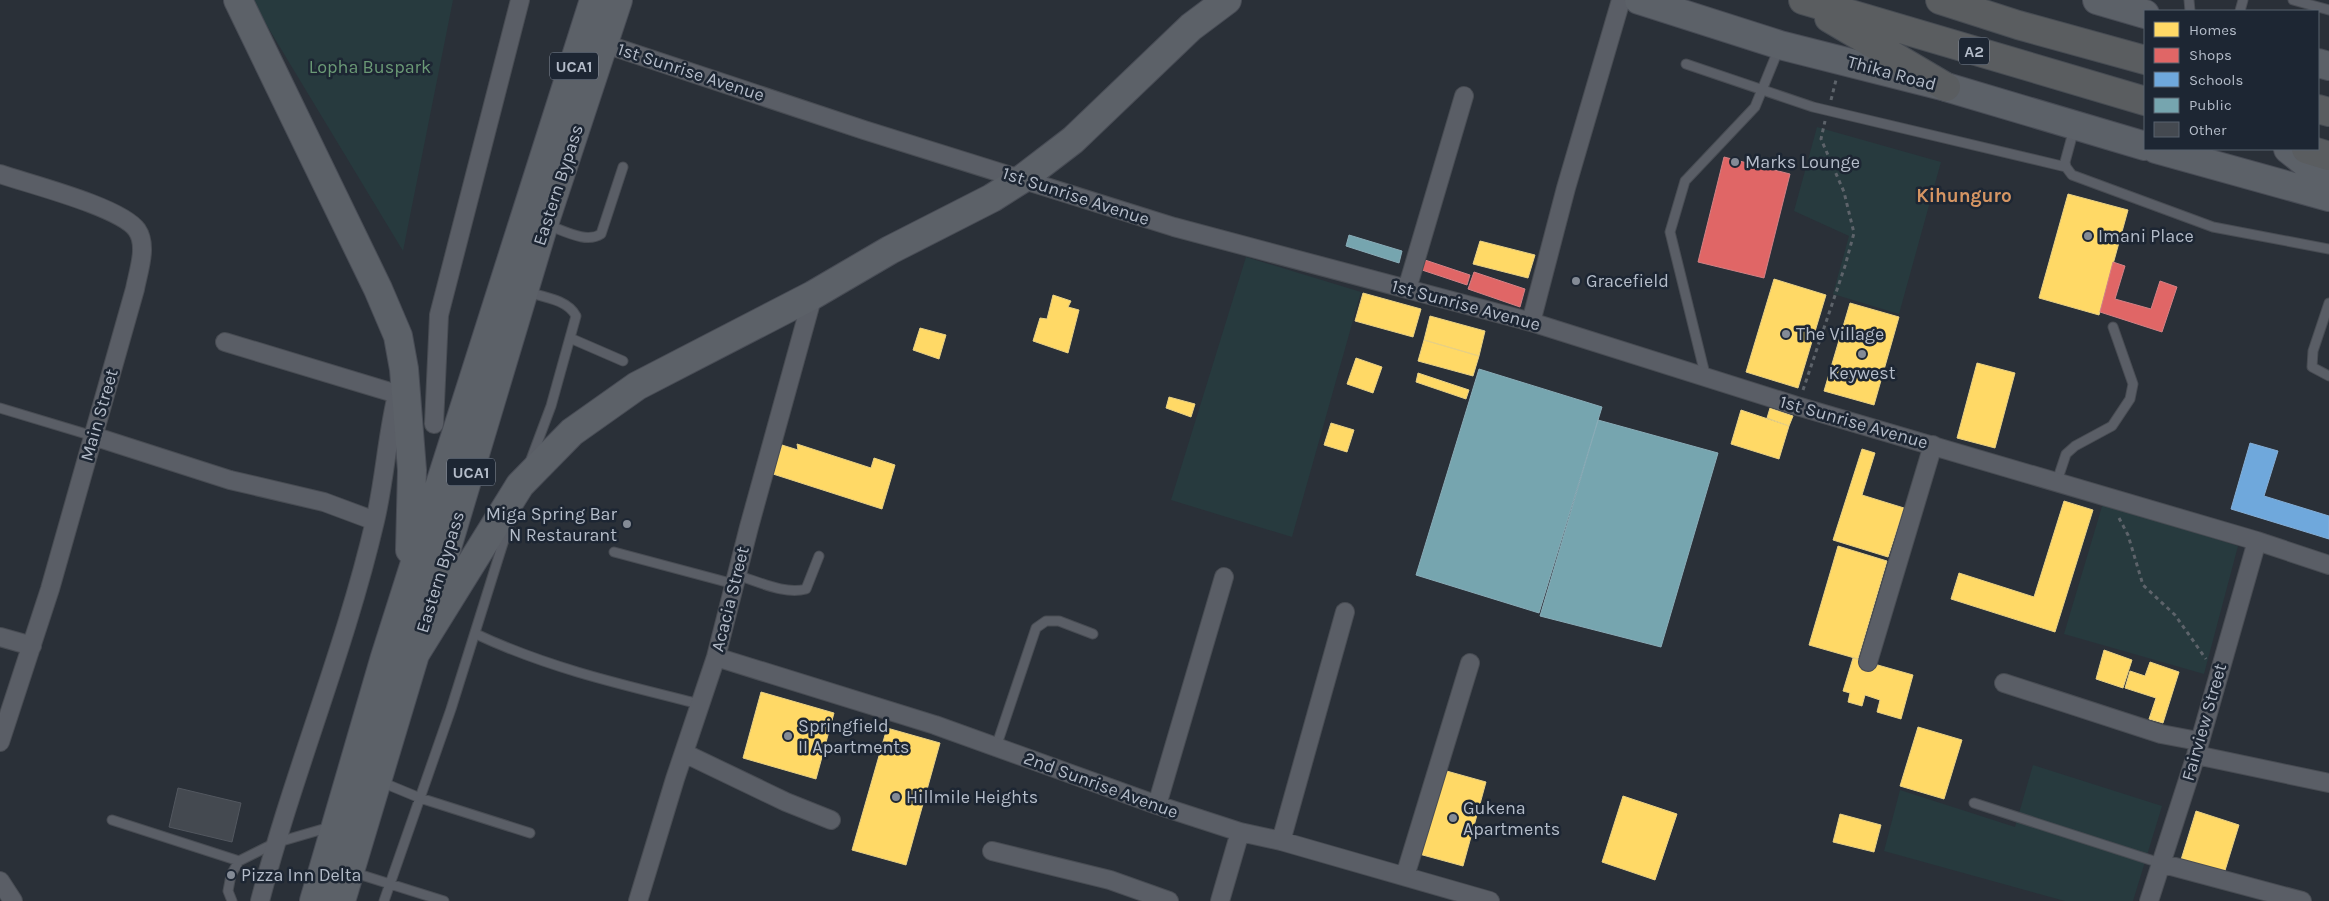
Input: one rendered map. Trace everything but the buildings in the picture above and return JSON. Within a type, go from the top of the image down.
[{"type":"highway","points":[[1799,0],[1946,87]]},
{"type":"highway","name":"A2","points":[[1803,0],[2144,101]]},
{"type":"highway","name":"A2","points":[[1940,0],[2018,26],[2144,60]]},
{"type":"highway","points":[[2309,150],[2329,156]]},
{"type":"main road","points":[[238,0],[378,289],[398,336],[400,382],[412,470],[409,582]]},
{"type":"main road","name":"Eastern Bypass","points":[[314,901],[409,582],[594,0]]},
{"type":"main road","name":"UCA1","points":[[605,44],[618,0]]},
{"type":"main road","points":[[416,654],[520,485],[572,432],[637,386],[813,295],[890,250],[992,198],[1022,179],[1073,140],[1190,27],[1227,0]]},
{"type":"main road","name":"Thika Road","points":[[1639,0],[1780,45],[1946,87],[2144,146]]},
{"type":"main road","points":[[2096,0],[2144,14]]},
{"type":"main road","name":"Eastern Bypass","points":[[341,901],[544,224],[605,44]]},
{"type":"main road","points":[[2160,150],[2329,197]]},
{"type":"main road","points":[[2289,150],[2329,182]]},
{"type":"street","points":[[434,424],[438,315],[520,0]]},
{"type":"street","points":[[1531,322],[1566,188],[1621,0]]},
{"type":"street","name":"1st Sunrise Avenue","points":[[605,44],[864,130],[1174,227],[1531,322],[1797,406],[2257,541],[2329,565]]},
{"type":"street","points":[[1407,289],[1464,96]]},
{"type":"street","name":"Main Street","points":[[0,174],[94,205],[124,218],[137,230],[142,242],[135,290],[50,589],[0,742]]},
{"type":"street","name":"Acacia Street","points":[[638,901],[716,657],[735,580],[813,295]]},
{"type":"street","points":[[225,342],[400,382],[375,521],[313,731],[275,843],[260,901]]},
{"type":"street","points":[[93,436],[230,480],[324,502],[375,521]]},
{"type":"street","points":[[1868,662],[1933,445]]},
{"type":"street","name":"Fairview Street","points":[[2149,901],[2197,748],[2257,541]]},
{"type":"street","points":[[1157,805],[1224,577]]},
{"type":"street","points":[[1281,841],[1345,612]]},
{"type":"street","points":[[0,637],[32,646]]},
{"type":"street","name":"2nd Sunrise Avenue","points":[[716,657],[936,725],[1157,805],[1240,832],[1281,841],[1490,901]]},
{"type":"street","points":[[1405,876],[1470,663]]},
{"type":"street","points":[[2004,683],[2197,748],[2329,783]]},
{"type":"street","points":[[684,753],[786,802],[831,820]]},
{"type":"street","points":[[1220,901],[1240,832]]},
{"type":"street","points":[[992,851],[1110,880],[1168,901]]},
{"type":"street","points":[[2160,863],[2302,901]]},
{"type":"street","points":[[0,882],[13,901]]},
{"type":"lane","points":[[2293,0],[2329,10]]},
{"type":"lane","points":[[1706,378],[1670,232],[1685,181],[1755,108],[1780,45]]},
{"type":"lane","points":[[1686,64],[1828,111],[2066,167]]},
{"type":"lane","points":[[2074,126],[2066,155],[2066,167],[2072,175],[2213,227],[2329,249]]},
{"type":"lane","points":[[544,224],[587,238],[596,237],[601,234],[622,167]]},
{"type":"lane","points":[[384,901],[476,634],[520,485],[551,406],[576,316],[573,310],[565,304],[524,291]]},
{"type":"lane","points":[[2329,303],[2313,351],[2312,367],[2329,376]]},
{"type":"lane","points":[[2056,481],[2066,454],[2075,446],[2112,426],[2130,399],[2133,384],[2113,328]]},
{"type":"lane","points":[[570,338],[623,361]]},
{"type":"lane","points":[[0,408],[93,436]]},
{"type":"lane","points":[[614,552],[788,591],[806,589],[819,556]]},
{"type":"lane","points":[[996,747],[1036,628],[1046,621],[1058,621],[1094,634]]},
{"type":"lane","points":[[476,634],[510,650],[567,671],[700,704]]},
{"type":"lane","points":[[377,780],[420,798],[530,833]]},
{"type":"lane","points":[[1974,803],[2160,863]]},
{"type":"lane","points":[[112,820],[239,861]]},
{"type":"lane","points":[[232,901],[228,891],[231,875],[239,861],[275,843],[337,825]]},
{"type":"lane","points":[[350,871],[444,901]]},
{"type":"path","points":[[1797,406],[1846,266],[1854,234],[1844,192],[1822,139],[1841,60]]},
{"type":"path","points":[[2108,497],[2128,535],[2143,585],[2175,615],[2217,677]]},
{"type":"green space","name":"Lopha Buspark","points":[[453,0],[403,251],[252,1]]},
{"type":"green space","points":[[1817,127],[1941,162],[1899,314],[1833,294],[1849,236],[1794,211]]},
{"type":"green space","points":[[1246,257],[1361,292],[1292,537],[1171,500]]},
{"type":"green space","points":[[2103,503],[2238,546],[2204,674],[2064,634]]},
{"type":"green space","points":[[2033,765],[2162,806],[2133,901],[2065,901],[1884,851],[1900,790],[2015,827]]},
{"type":"place","name":"Marks Lounge","points":[[1735,162]]},
{"type":"place","name":"Imani Place","points":[[2088,236]]},
{"type":"place","name":"Gracefield","points":[[1576,281]]},
{"type":"place","name":"The Village","points":[[1786,334]]},
{"type":"place","name":"Keywest","points":[[1862,354]]},
{"type":"place","name":"Miga Spring Bar N Restaurant","points":[[627,524]]},
{"type":"place","name":"Springfield II Apartments","points":[[788,736]]},
{"type":"place","name":"Hillmile Heights","points":[[896,797]]},
{"type":"place","name":"Gukena Apartments","points":[[1453,818]]},
{"type":"place","name":"Pizza Inn Delta","points":[[231,875]]},
{"type":"district","name":"Kihunguro","points":[[1964,196]]}]
